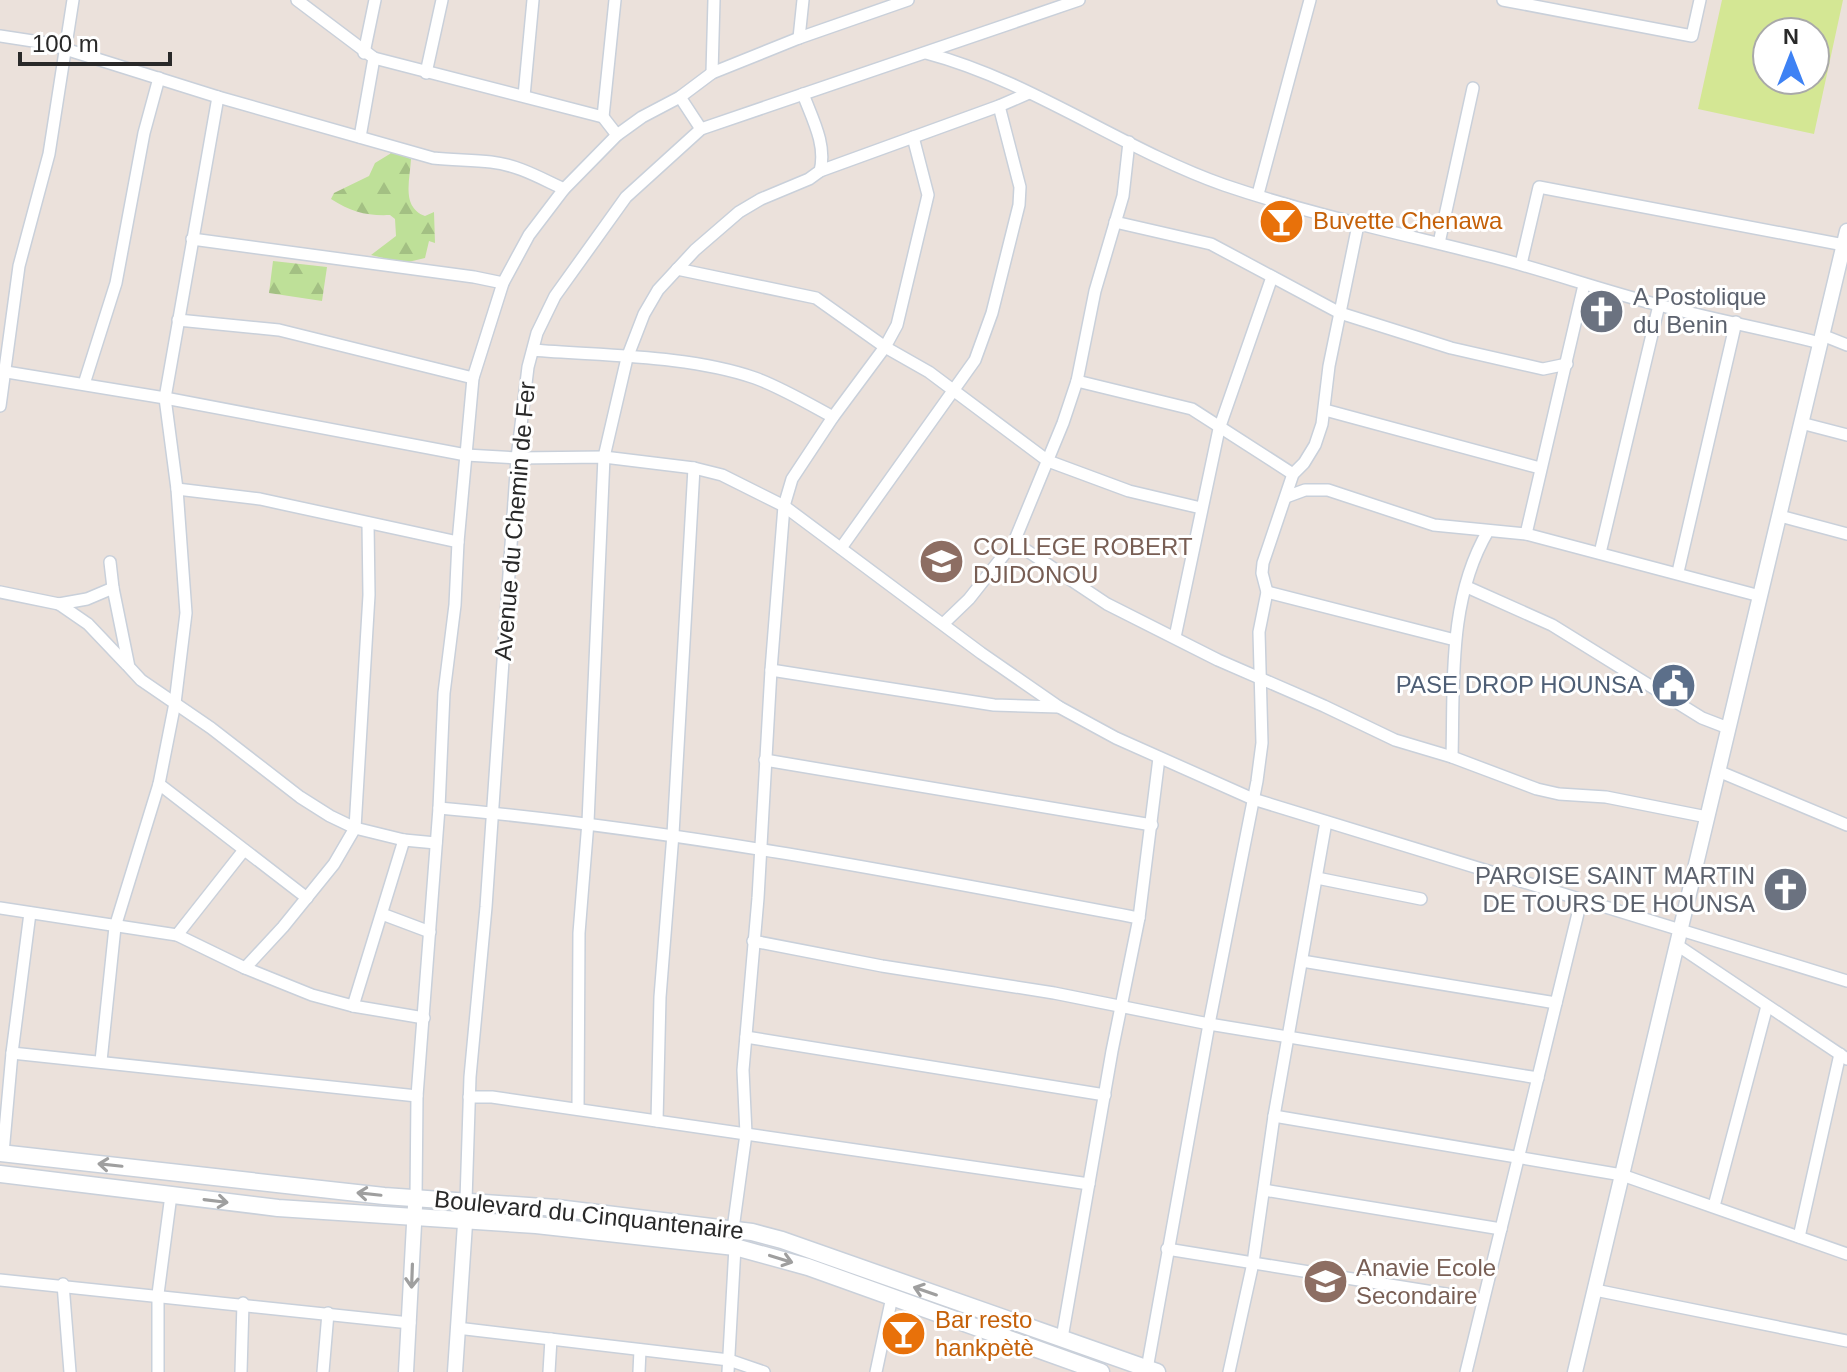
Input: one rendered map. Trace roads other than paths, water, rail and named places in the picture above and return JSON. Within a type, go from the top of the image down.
[{"type":"main road","name":"Boulevard du Cinquantenaire","points":[[2,1153],[416,1198],[557,1208],[733,1229],[782,1240],[1152,1371]]},
{"type":"main road","name":"Boulevard du Cinquantenaire","points":[[0,1174],[278,1208],[465,1220],[735,1247],[808,1267],[892,1297],[1058,1364],[1101,1372]]},
{"type":"street","points":[[0,406],[19,266],[49,154],[73,0]]},
{"type":"street","points":[[297,0],[369,55],[426,73],[603,117],[617,135]]},
{"type":"street","points":[[360,137],[375,0]]},
{"type":"street","points":[[426,73],[442,0]]},
{"type":"street","points":[[524,96],[533,0]]},
{"type":"street","points":[[603,117],[615,0]]},
{"type":"street","points":[[712,73],[714,0]]},
{"type":"street","points":[[799,38],[803,0]]},
{"type":"street","points":[[406,1372],[416,1198],[417,1096],[439,808],[444,693],[455,605],[473,378],[503,283],[529,235],[564,189],[617,135],[642,117],[680,97],[712,73],[882,5],[908,0]]},
{"type":"street","name":"Avenue du Chemin de Fer","points":[[455,1372],[469,1097],[493,814],[517,458],[528,367],[537,333],[555,296],[626,197],[701,129],[1079,0]]},
{"type":"street","points":[[1258,194],[1310,0]]},
{"type":"street","points":[[1503,0],[1692,36],[1700,0]]},
{"type":"street","points":[[0,36],[27,38],[67,49],[218,97],[433,158],[491,162],[522,168],[564,189]]},
{"type":"street","points":[[925,52],[1029,93],[1177,166],[1226,185],[1358,225],[1521,264],[1659,305],[1847,345]]},
{"type":"street","points":[[84,384],[116,283],[144,133],[159,78]]},
{"type":"street","points":[[1439,243],[1473,88]]},
{"type":"street","points":[[578,1109],[579,933],[588,822],[604,457],[627,358],[644,314],[658,290],[695,250],[739,212],[761,199],[809,179],[820,171],[1029,93]]},
{"type":"street","points":[[803,94],[821,147],[820,171]]},
{"type":"street","points":[[101,1061],[115,927],[159,784],[175,703],[186,613],[177,489],[165,398],[218,97]]},
{"type":"street","points":[[680,97],[701,129]]},
{"type":"street","points":[[841,548],[975,360],[992,313],[1019,205],[1020,187],[999,106]]},
{"type":"street","points":[[733,1229],[746,1134],[743,1070],[784,506],[792,479],[885,347],[897,325],[928,195],[913,137]]},
{"type":"street","points":[[943,624],[969,599],[1014,542],[1048,461],[1077,381],[1095,291],[1123,196],[1129,142]]},
{"type":"street","points":[[1521,264],[1539,187],[1846,237],[1575,1372]]},
{"type":"street","points":[[1115,222],[1211,244],[1340,313],[1451,348],[1543,369],[1567,364]]},
{"type":"street","points":[[1152,1371],[1167,1249],[1262,743],[1259,632],[1267,592],[1263,563],[1293,474],[1315,445],[1325,410],[1329,366],[1358,225]]},
{"type":"street","points":[[192,239],[503,283]]},
{"type":"street","points":[[677,269],[816,298],[885,347],[929,372],[1048,461],[1129,491],[1201,508]]},
{"type":"street","points":[[1175,637],[1219,429],[1272,277]]},
{"type":"street","points":[[1526,534],[1584,285]]},
{"type":"street","points":[[1600,553],[1659,305]]},
{"type":"street","points":[[178,320],[279,330],[473,378]]},
{"type":"street","points":[[1678,572],[1736,322]]},
{"type":"street","points":[[533,350],[655,359],[753,378],[833,417]]},
{"type":"street","points":[[3,372],[165,398],[466,455],[604,457],[694,468],[722,475],[784,506],[1059,707],[1159,758],[1253,799],[1581,901],[1678,938],[1847,981]]},
{"type":"street","points":[[1077,381],[1192,409],[1293,474]]},
{"type":"street","points":[[1325,410],[1540,468]]},
{"type":"street","points":[[1801,423],[1847,435]]},
{"type":"street","points":[[657,1121],[660,997],[673,834],[694,468]]},
{"type":"street","points":[[177,489],[260,499],[458,542]]},
{"type":"street","points":[[1286,497],[1305,490],[1328,490],[1376,503],[1434,525],[1526,534],[1760,596]]},
{"type":"street","points":[[1780,516],[1847,534]]},
{"type":"street","points":[[245,968],[334,864],[355,828],[369,595],[368,523]]},
{"type":"street","points":[[1452,757],[1455,640],[1460,607],[1475,556],[1488,531]]},
{"type":"street","points":[[1014,542],[1107,604],[1218,660],[1395,740],[1452,757],[1537,789],[1559,794],[1606,797],[1707,817]]},
{"type":"street","points":[[110,562],[129,667]]},
{"type":"street","points":[[1467,587],[1552,625],[1702,718],[1728,728]]},
{"type":"street","points":[[0,592],[59,604],[87,599],[113,588]]},
{"type":"street","points":[[1267,592],[1455,640]]},
{"type":"street","points":[[59,604],[88,624],[141,680],[300,797],[355,828],[404,840],[436,843]]},
{"type":"street","points":[[771,670],[994,705],[1059,707]]},
{"type":"street","points":[[1062,1338],[1139,918],[1159,758]]},
{"type":"street","points":[[765,760],[1152,825]]},
{"type":"street","points":[[1718,771],[1847,825]]},
{"type":"street","points":[[159,784],[307,898]]},
{"type":"street","points":[[439,808],[588,822],[673,834],[1139,918]]},
{"type":"street","points":[[1229,1372],[1253,1263],[1274,1116],[1326,822]]},
{"type":"street","points":[[353,1006],[404,840]]},
{"type":"street","points":[[177,935],[244,850]]},
{"type":"street","points":[[1317,878],[1421,899]]},
{"type":"street","points":[[1466,1372],[1581,901]]},
{"type":"street","points":[[0,908],[177,935],[245,968],[312,995],[353,1006],[424,1018]]},
{"type":"street","points":[[2,1153],[30,913]]},
{"type":"street","points":[[382,914],[430,932]]},
{"type":"street","points":[[1678,938],[1767,1006],[1843,1057],[1799,1237]]},
{"type":"street","points":[[753,941],[882,966],[1054,993],[1209,1024],[1538,1078]]},
{"type":"street","points":[[1302,961],[1556,1003]]},
{"type":"street","points":[[1714,1206],[1767,1006]]},
{"type":"street","points":[[746,1037],[1105,1095]]},
{"type":"street","points":[[12,1053],[417,1096]]},
{"type":"street","points":[[469,1097],[492,1097],[578,1109],[1089,1184]]},
{"type":"street","points":[[1274,1116],[1622,1175],[1847,1254]]},
{"type":"street","points":[[1264,1190],[1501,1229]]},
{"type":"street","points":[[158,1372],[158,1294],[171,1195]]},
{"type":"street","points":[[729,1366],[735,1247]]},
{"type":"street","points":[[1167,1249],[1483,1300]]},
{"type":"street","points":[[0,1280],[63,1284],[410,1323]]},
{"type":"street","points":[[63,1284],[70,1372]]},
{"type":"street","points":[[1595,1290],[1847,1341]]},
{"type":"street","points":[[876,1372],[892,1297]]},
{"type":"street","points":[[241,1372],[243,1303]]},
{"type":"street","points":[[323,1372],[328,1313]]},
{"type":"street","points":[[457,1328],[640,1350],[764,1372]]},
{"type":"street","points":[[549,1372],[551,1339]]},
{"type":"street","points":[[639,1372],[640,1350]]},
{"type":"place","name":"Buvette Chenawa","points":[[1282,221]]},
{"type":"place","name":"A Postolique du Benin","points":[[1602,311]]},
{"type":"place","name":"COLLEGE ROBERT DJIDONOU","points":[[942,561]]},
{"type":"place","name":"PASE DROP HOUNSA","points":[[1674,685]]},
{"type":"place","name":"PAROISE SAINT MARTIN DE TOURS DE HOUNSA","points":[[1786,890]]},
{"type":"place","name":"Anavie Ecole Secondaire","points":[[1325,1282]]},
{"type":"place","name":"Bar resto hankpètè","points":[[904,1334]]}]
